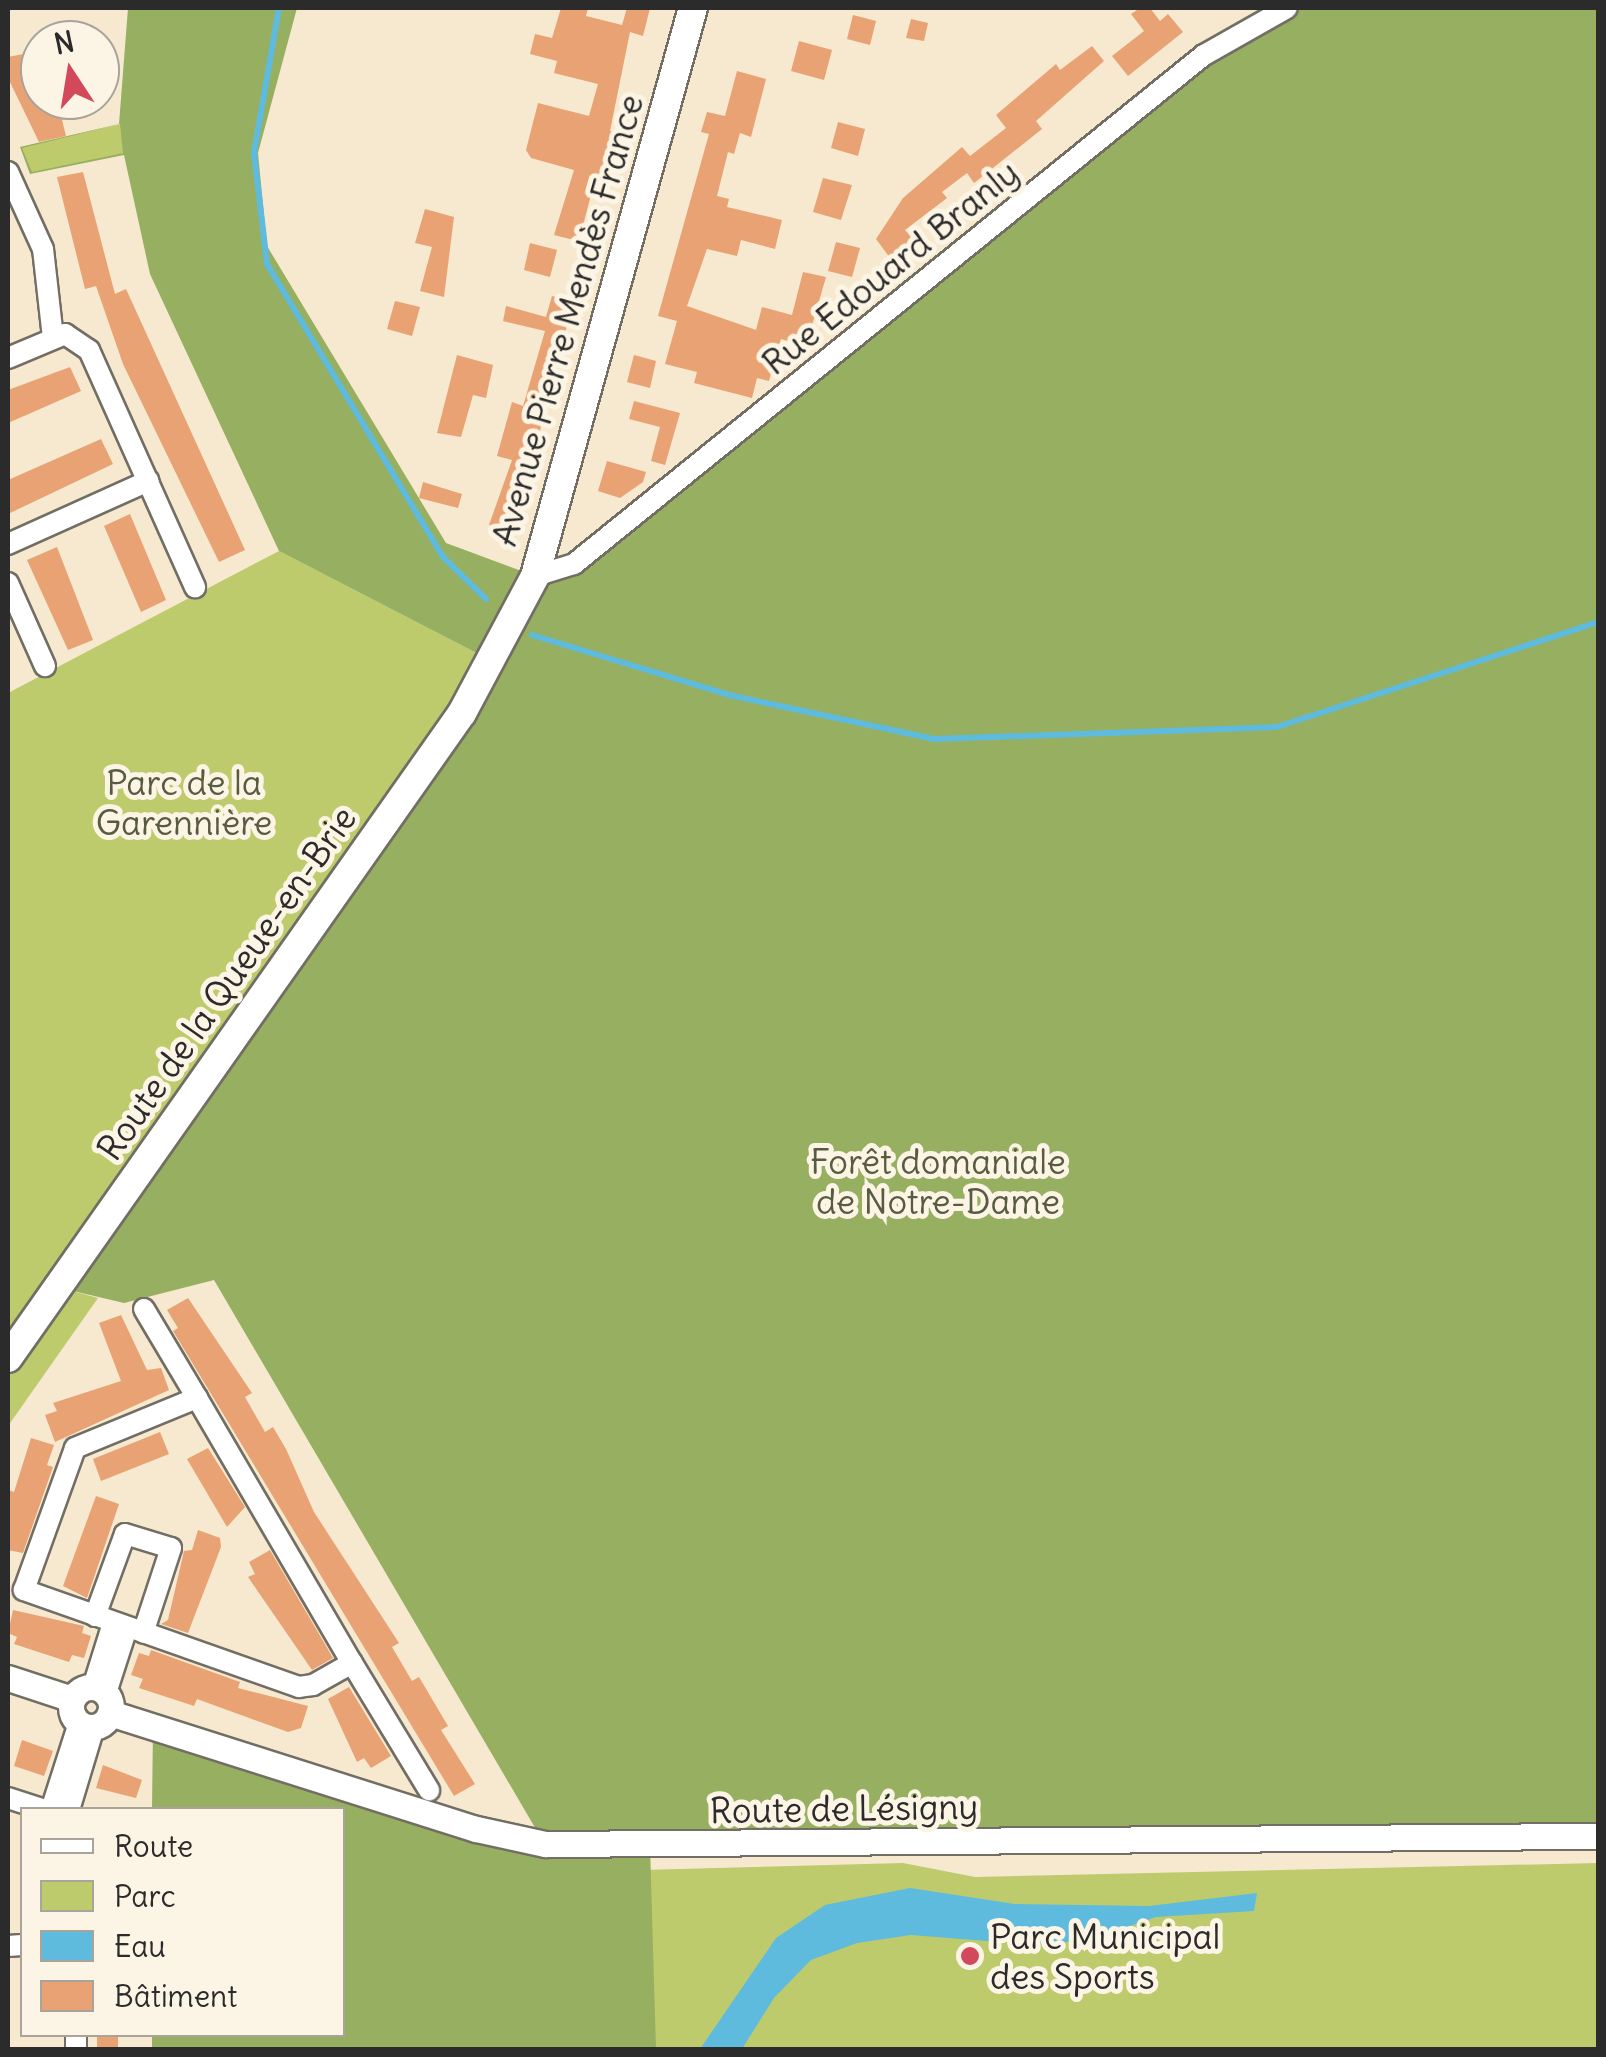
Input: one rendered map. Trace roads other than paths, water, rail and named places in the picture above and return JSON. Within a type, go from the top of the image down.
[{"type":"main road","name":"Avenue Pierre Mendès France","points":[[497,646],[535,576],[693,8]]},
{"type":"main road","name":"Route de la Queue-en-Brie","points":[[8,1358],[462,713],[497,646]]},
{"type":"street","name":"Rue Edouard Branly","points":[[535,576],[574,564],[1204,55],[1287,8]]},
{"type":"street","points":[[10,180],[43,249],[53,338]]},
{"type":"street","points":[[8,358],[65,334],[89,350],[195,587]]},
{"type":"street","points":[[8,544],[148,482]]},
{"type":"street","points":[[8,583],[45,666]]},
{"type":"street","points":[[144,1309],[429,1790]]},
{"type":"street","points":[[197,1398],[75,1448],[16,1587],[298,1687],[352,1663]]},
{"type":"street","points":[[49,1807],[92,1707],[119,1625]]},
{"type":"street","name":"Route de Lésigny","points":[[8,1678],[476,1829],[545,1844],[1598,1836]]},
{"type":"street","points":[[70,1807],[92,1707]]},
{"type":"street","points":[[8,1798],[38,1807]]},
{"type":"water","points":[[910,1888],[1015,1904],[1149,1906],[1257,1893],[1254,1911],[1156,1917],[1093,1939],[1037,1945],[911,1935],[857,1943],[811,1960],[774,1998],[742,2049],[700,2049],[776,1938],[825,1905]]},
{"type":"waterway","points":[[279,8],[254,153],[267,264],[443,557],[486,599]]},
{"type":"waterway","points":[[532,635],[729,695],[935,739],[1277,727],[1598,622]]},
{"type":"place","name":"Parc Municipal des Sports","points":[[970,1956]]},
{"type":"park label","name":"Parc de la Garennière","points":[[184,802]]},
{"type":"park label","name":"Forêt domaniale de Notre-Dame","points":[[938,1181]]}]
